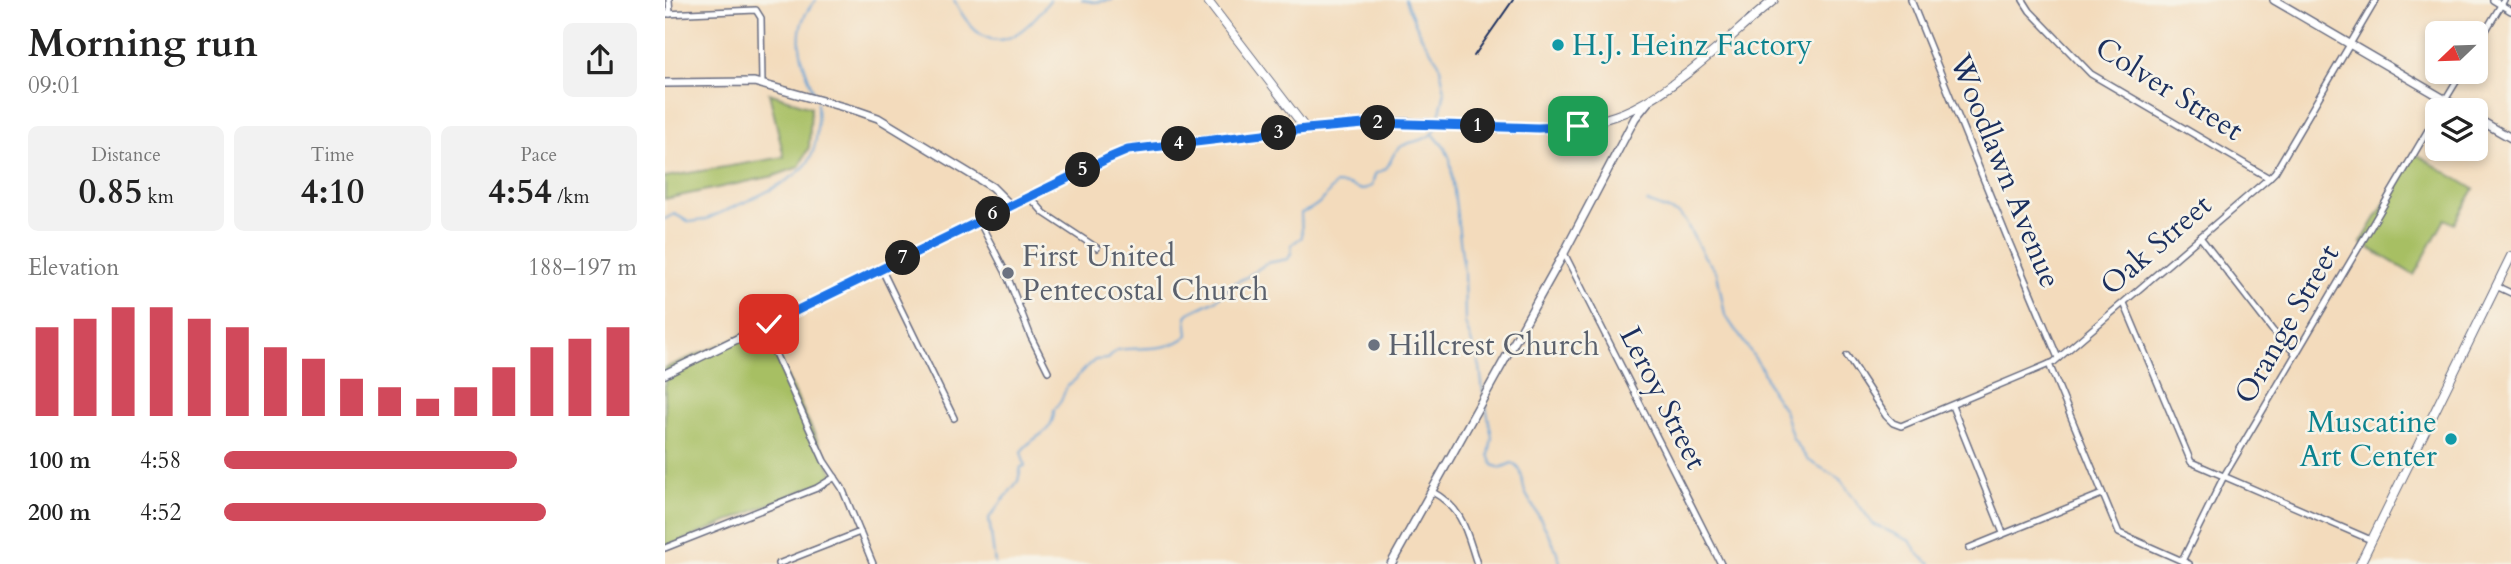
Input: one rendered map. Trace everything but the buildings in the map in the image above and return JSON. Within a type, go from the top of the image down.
[{"type":"main road","points":[[1207,0],[1306,129],[1393,122],[1562,127],[1611,117],[1650,99],[1773,0]]},
{"type":"main road","points":[[2360,564],[2511,256]]},
{"type":"street","points":[[669,0],[668,14],[756,10],[761,18],[762,84]]},
{"type":"street","name":"Woodlawn Avenue","points":[[1911,0],[2008,242],[2058,358]]},
{"type":"street","name":"Colver Street","points":[[2023,0],[2029,11],[2091,74],[2269,178]]},
{"type":"street","points":[[2274,0],[2443,98]]},
{"type":"street","name":"Oak Street","points":[[1847,356],[1886,416],[1901,426],[2058,358],[2275,172],[2376,0]]},
{"type":"street","points":[[2493,0],[2502,3],[2511,11]]},
{"type":"street","points":[[2489,25],[2502,3]]},
{"type":"street","points":[[665,83],[739,81],[762,84],[878,118],[992,187],[1011,206]]},
{"type":"street","points":[[1391,564],[1564,253],[1635,118],[1650,99]]},
{"type":"street","points":[[2488,125],[2511,138]]},
{"type":"street","points":[[665,374],[1128,150],[1306,129]]},
{"type":"street","name":"Orange Street","points":[[2185,563],[2224,476],[2425,136]]},
{"type":"street","points":[[1029,196],[1044,213],[1097,248]]},
{"type":"street","points":[[979,221],[1006,274],[1048,371]]},
{"type":"street","points":[[2200,237],[2273,331],[2296,354]]},
{"type":"street","name":"Leroy Street","points":[[1564,253],[1721,564]]},
{"type":"street","points":[[881,268],[954,418]]},
{"type":"street","points":[[2496,286],[2511,293]]},
{"type":"street","points":[[2124,303],[2188,458],[2195,464],[2371,540]]},
{"type":"street","points":[[763,327],[824,461],[842,488],[873,564]]},
{"type":"street","points":[[2049,364],[2119,533],[2185,563]]},
{"type":"street","points":[[1952,406],[2003,533]]},
{"type":"street","points":[[665,548],[817,488],[835,477]]},
{"type":"street","points":[[1431,491],[1442,497],[1458,513],[1477,564]]},
{"type":"street","points":[[1969,548],[2102,494]]},
{"type":"street","points":[[778,564],[860,532]]},
{"type":"green space","points":[[769,93],[811,107],[809,147],[799,167],[774,176],[665,199],[665,177],[784,157]]},
{"type":"green space","points":[[2414,153],[2474,189],[2454,224],[2445,219],[2414,275],[2361,243]]},
{"type":"green space","points":[[763,327],[835,477],[665,548],[665,368]]},
{"type":"waterway","points":[[814,94],[802,57],[800,34],[807,12],[816,0]]},
{"type":"waterway","points":[[954,0],[965,19],[977,32],[1000,40],[1024,28],[1050,0]]},
{"type":"waterway","points":[[1082,0],[1112,0]]},
{"type":"waterway","points":[[1405,0],[1421,36],[1439,63],[1445,91],[1438,121]]},
{"type":"waterway","points":[[665,219],[674,214],[690,222],[704,220],[761,195],[801,170],[808,162],[816,141],[817,103]]},
{"type":"waterway","points":[[995,564],[989,518],[1018,481],[1021,467],[1025,466],[1021,452],[1050,425],[1054,410],[1067,386],[1080,373],[1095,360],[1108,359],[1117,350],[1163,347],[1180,341],[1188,335],[1186,316],[1189,313],[1216,300],[1234,283],[1267,263],[1288,259],[1292,244],[1302,237],[1301,213],[1321,202],[1335,184],[1362,190],[1372,186],[1375,174],[1387,167],[1397,149],[1430,136],[1437,127]]},
{"type":"waterway","points":[[1433,134],[1450,159],[1464,272],[1465,323],[1480,367],[1483,393]]},
{"type":"waterway","points":[[1647,202],[1679,214],[1685,221],[1704,256],[1717,273],[1725,315],[1761,367],[1771,391],[1784,410],[1793,439],[1808,460],[1840,479],[1873,524],[1910,541],[1920,556],[1931,564]]},
{"type":"waterway","points":[[1485,401],[1492,437],[1489,455],[1493,465],[1500,468],[1512,463],[1519,469],[1525,492],[1552,540],[1560,564]]},
{"type":"railway","points":[[1474,56],[1513,0]]},
{"type":"place","name":"H.J. Heinz Factory","points":[[1558,45]]},
{"type":"place","name":"First United Pentecostal Church","points":[[1008,273]]},
{"type":"place","name":"Hillcrest Church","points":[[1374,345]]},
{"type":"place","name":"Muscatine Art Center","points":[[2451,439]]},
{"type":"route","points":[[769,324],[1128,150],[1306,129],[1393,122],[1538,128],[1578,126]]}]
